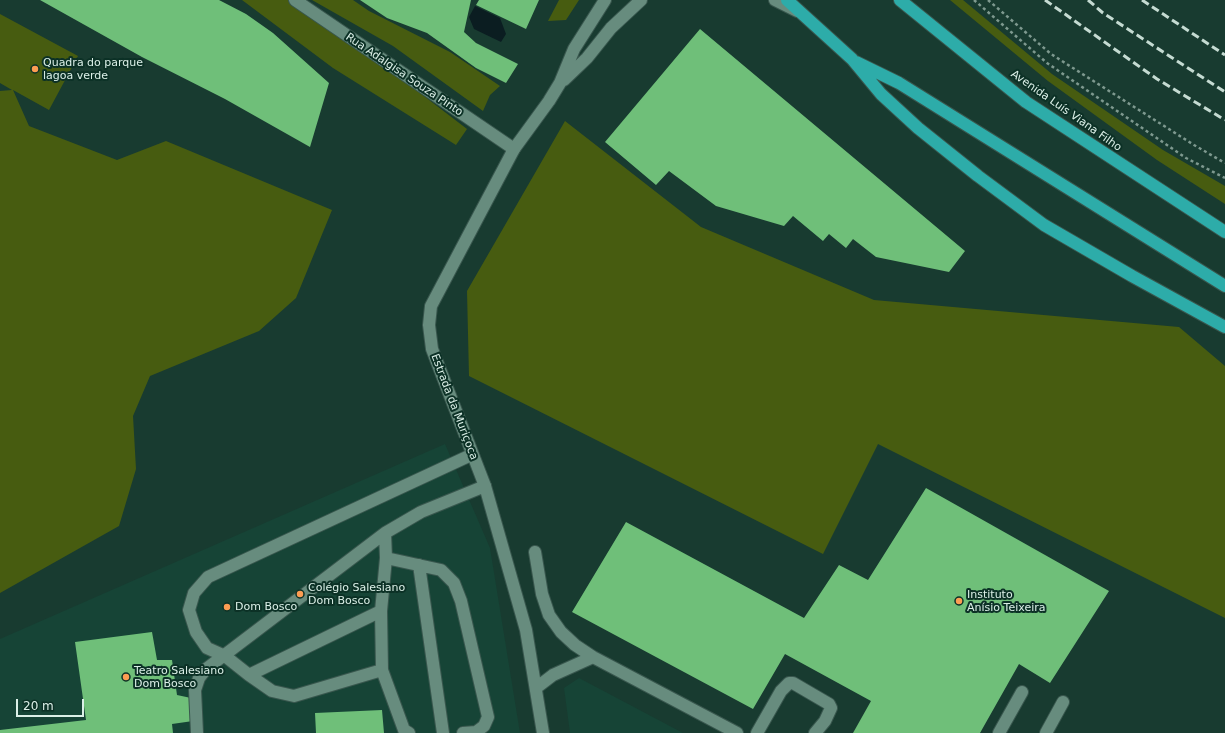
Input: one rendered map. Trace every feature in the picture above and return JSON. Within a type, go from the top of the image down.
[{"type":"highway","points":[[787,0],[852,59],[881,94],[918,128],[978,176],[1044,225],[1132,276],[1225,327]]},
{"type":"highway","name":"Avenida Luís Viana Filho","points":[[900,0],[1026,102],[1225,232]]},
{"type":"highway","points":[[852,59],[898,83],[1225,286]]},
{"type":"street","name":"Rua Adalgisa Souza Pinto","points":[[295,0],[514,149]]},
{"type":"street","name":"Estrada da Muriçoca","points":[[560,83],[574,49],[605,0]]},
{"type":"street","name":"Estrada da Muriçoca","points":[[543,733],[526,630],[485,486],[432,349],[429,325],[432,306],[514,149],[560,83],[587,58],[611,28],[642,0]]},
{"type":"street","points":[[775,0],[799,12]]},
{"type":"street","points":[[382,670],[294,696],[272,691],[225,656],[207,648],[196,632],[189,610],[194,593],[208,577],[472,454]]},
{"type":"street","points":[[197,733],[195,690],[199,678],[206,669],[225,656],[384,532],[421,512],[485,486]]},
{"type":"street","points":[[384,532],[386,558],[380,611],[382,670],[404,730],[409,733]]},
{"type":"street","points":[[535,552],[542,594],[549,615],[561,632],[575,645],[593,657],[737,733]]},
{"type":"street","points":[[386,558],[441,570],[454,583],[462,601],[488,717],[484,726],[476,732],[463,733]]},
{"type":"street","points":[[419,565],[444,733]]},
{"type":"street","points":[[249,675],[380,611]]},
{"type":"street","points":[[536,688],[560,672],[593,657]]},
{"type":"street","points":[[758,733],[781,691],[789,683],[793,683],[823,700],[831,708],[825,721],[815,733]]},
{"type":"street","points":[[999,733],[1022,692]]},
{"type":"street","points":[[1046,733],[1063,702]]},
{"type":"path","points":[[974,0],[1047,62],[1186,158],[1225,178]]},
{"type":"path","points":[[988,0],[1051,54],[1194,145],[1225,163]]},
{"type":"shaded area","points":[[475,6],[500,18],[506,34],[501,42],[474,29],[469,17]]},
{"type":"shaded area","name":"Colégio Salesiano Dom Bosco","points":[[445,444],[490,548],[520,733],[0,733],[0,639]]},
{"type":"shaded area","points":[[579,678],[683,733],[570,733],[564,688]]},
{"type":"green space","points":[[242,0],[291,0],[326,21],[467,129],[456,145],[333,68]]},
{"type":"green space","points":[[312,0],[353,0],[369,11],[450,52],[500,86],[490,95],[483,111],[393,46]]},
{"type":"green space","points":[[559,0],[579,0],[566,20],[548,21]]},
{"type":"green space","points":[[950,0],[963,0],[1052,74],[1163,150],[1225,186],[1225,204],[1157,160],[1048,81]]},
{"type":"green space","points":[[0,14],[78,56],[49,110],[13,90],[29,126],[117,160],[166,141],[332,210],[296,298],[259,331],[150,376],[133,416],[136,469],[119,526],[0,593],[0,91],[12,90],[0,83]]},
{"type":"green space","points":[[565,121],[701,227],[874,300],[1179,327],[1225,366],[1225,618],[878,444],[823,554],[469,376],[467,291]]},
{"type":"building","points":[[40,0],[219,0],[246,14],[273,33],[329,83],[310,147],[225,99],[142,57]]},
{"type":"building","points":[[360,0],[471,0],[464,32],[476,43],[518,64],[506,83],[476,68],[427,33],[387,18]]},
{"type":"building","points":[[479,0],[539,0],[526,29],[476,5]]},
{"type":"building","points":[[700,29],[965,251],[949,272],[876,257],[853,239],[846,248],[829,234],[823,241],[793,216],[784,226],[716,206],[669,171],[656,185],[605,142]]},
{"type":"building","name":"Instituto Anísio Teixeira","points":[[926,488],[1109,591],[1050,683],[1019,664],[980,733],[853,733],[871,701],[785,654],[753,709],[572,612],[626,522],[804,618],[839,565],[868,580]]},
{"type":"building","points":[[152,632],[157,660],[172,660],[177,695],[191,698],[193,721],[172,724],[173,733],[0,733],[0,730],[86,720],[75,642]]},
{"type":"building","points":[[382,710],[384,733],[316,733],[315,713]]},
{"type":"railway","points":[[1045,0],[1157,79],[1225,120]]},
{"type":"railway","points":[[1088,0],[1103,13],[1225,92]]},
{"type":"railway","points":[[1142,0],[1225,55]]},
{"type":"place","name":"Quadra do parque lagoa verde","points":[[35,69]]},
{"type":"place","name":"Colégio Salesiano Dom Bosco","points":[[300,594]]},
{"type":"place","name":"Instituto Anísio Teixeira","points":[[959,601]]},
{"type":"place","name":"Dom Bosco","points":[[227,607]]},
{"type":"place","name":"Teatro Salesiano Dom Bosco","points":[[126,677]]}]
